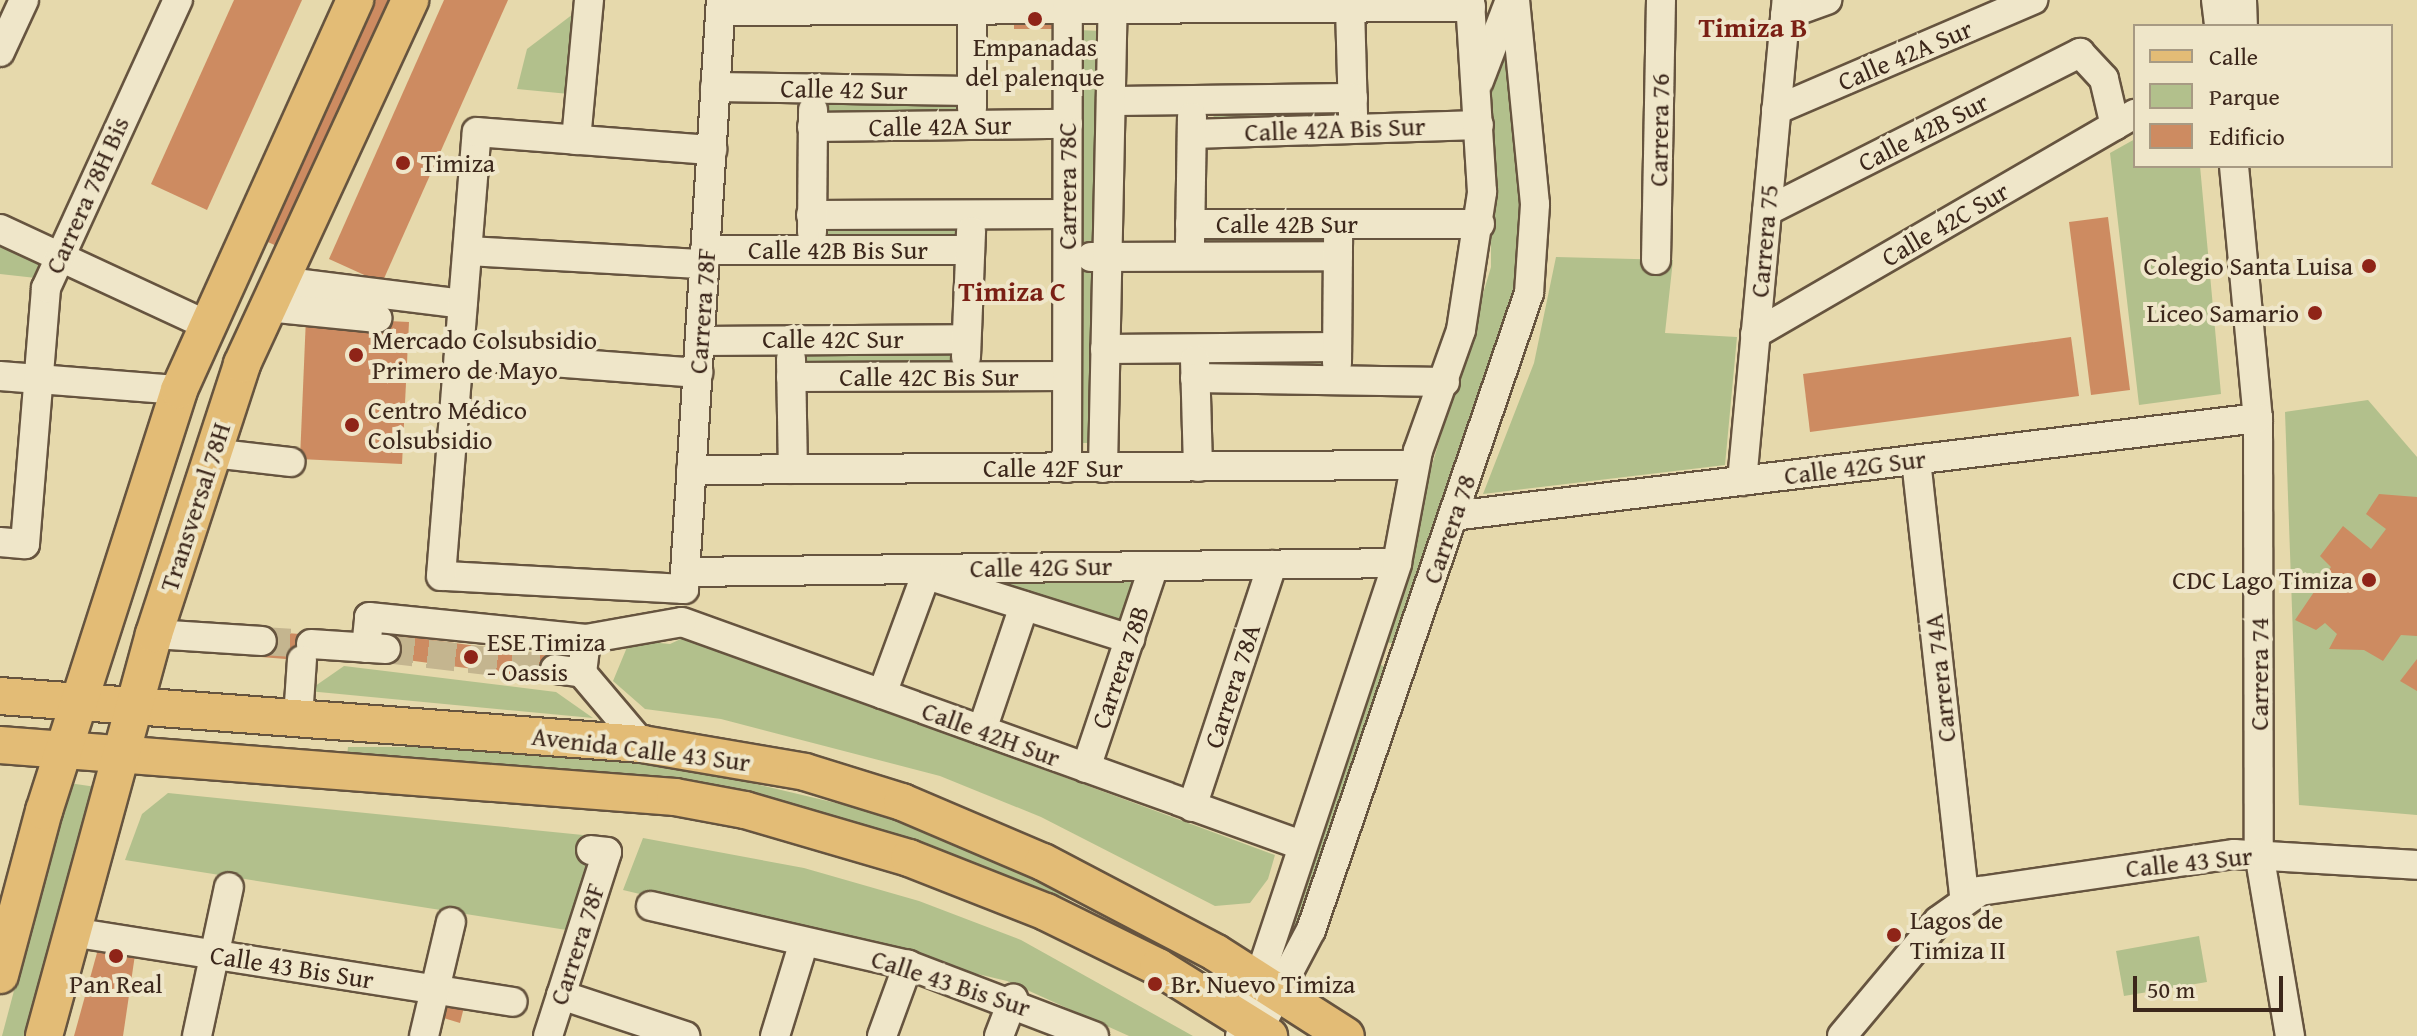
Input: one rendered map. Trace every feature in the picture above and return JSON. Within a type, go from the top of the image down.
[{"type":"main road","name":"Transversal 78H","points":[[0,975],[7,916],[64,750],[179,390],[205,324],[355,0]]},
{"type":"main road","name":"Transversal 78H","points":[[44,1036],[154,634],[212,453],[273,294],[410,0]]},
{"type":"main road","points":[[154,634],[167,675],[193,711]]},
{"type":"main road","name":"Avenida Calle 43 Sur","points":[[0,696],[642,744],[805,772],[902,802],[1057,869],[1269,985],[1346,1036]]},
{"type":"main road","name":"Avenida Calle 43 Sur","points":[[0,745],[675,797],[745,810],[981,884],[1096,935],[1253,1031]]},
{"type":"street","points":[[0,52],[24,0]]},
{"type":"street","name":"Carrera 78H Bis","points":[[12,543],[46,288],[58,255],[178,0]]},
{"type":"street","points":[[576,140],[589,0]]},
{"type":"street","points":[[1476,88],[1513,0]]},
{"type":"street","name":"Carrera 78","points":[[1269,985],[1311,930],[1518,335],[1535,256],[1513,0]]},
{"type":"street","name":"Carrera 76","points":[[1656,260],[1661,0]]},
{"type":"street","points":[[1786,8],[1827,0]]},
{"type":"street","name":"Calle 42A Sur","points":[[1776,110],[2033,0]]},
{"type":"street","points":[[2216,0],[2219,24]]},
{"type":"street","points":[[2242,0],[2243,24]]},
{"type":"street","points":[[720,5],[972,9],[1068,4],[1113,8],[1470,3]]},
{"type":"street","name":"Carrera 78","points":[[1253,1031],[1269,985],[1301,845],[1397,563],[1414,465],[1445,382],[1480,224],[1479,125],[1470,3]]},
{"type":"street","name":"Carrera 78C","points":[[1067,468],[1068,4]]},
{"type":"street","name":"Carrera 78F","points":[[682,622],[720,5]]},
{"type":"street","points":[[1350,7],[1354,129]]},
{"type":"street","name":"Carrera 78C","points":[[1103,468],[1113,8]]},
{"type":"street","name":"Carrera 75","points":[[1742,481],[1786,8]]},
{"type":"street","points":[[972,9],[972,125]]},
{"type":"street","name":"Calle 42B Sur","points":[[1767,211],[2080,53],[2104,79],[2125,120]]},
{"type":"street","name":"Calle 42 Sur","points":[[715,87],[972,91]]},
{"type":"street","points":[[812,250],[813,89]]},
{"type":"street","points":[[1111,101],[1353,98]]},
{"type":"street","points":[[1190,256],[1193,100]]},
{"type":"street","name":"Calle 42C Sur","points":[[1755,334],[2125,120]]},
{"type":"street","name":"Calle 42A Sur","points":[[812,127],[1068,124]]},
{"type":"street","name":"Calle 42A Bis Sur","points":[[1192,134],[1479,125]]},
{"type":"street","points":[[698,373],[459,355],[477,132],[712,150]]},
{"type":"street","name":"Carrera 74","points":[[2234,168],[2258,418],[2259,853],[2290,1036]]},
{"type":"street","points":[[965,376],[972,214]]},
{"type":"street","points":[[811,215],[1067,214]]},
{"type":"street","name":"Calle 42B Sur","points":[[1190,224],[1480,224]]},
{"type":"street","points":[[1337,380],[1338,224]]},
{"type":"street","points":[[0,229],[205,324]]},
{"type":"street","name":"Calle 42B Bis Sur","points":[[468,251],[705,257],[812,250],[970,250]]},
{"type":"street","points":[[1067,257],[1338,256]]},
{"type":"street","points":[[273,294],[463,304]]},
{"type":"street","points":[[273,294],[377,318]]},
{"type":"street","points":[[791,339],[793,469]]},
{"type":"street","name":"Calle 42C Sur","points":[[700,341],[966,339]]},
{"type":"street","points":[[1105,349],[1337,347]]},
{"type":"street","points":[[1194,348],[1198,467]]},
{"type":"street","name":"Calle 42G Sur","points":[[459,355],[441,576],[685,580],[1154,566],[1397,563]]},
{"type":"street","points":[[0,376],[179,390]]},
{"type":"street","name":"Calle 42C Bis Sur","points":[[791,377],[1067,376]]},
{"type":"street","points":[[1195,378],[1445,382]]},
{"type":"street","name":"Calle 42G Sur","points":[[1453,516],[2258,418]]},
{"type":"street","points":[[212,453],[290,462]]},
{"type":"street","name":"Carrera 74A","points":[[1916,460],[1964,897]]},
{"type":"street","name":"Calle 42F Sur","points":[[691,470],[1414,465]]},
{"type":"street","name":"Carrera 78A","points":[[1192,807],[1272,565]]},
{"type":"street","name":"Carrera 78B","points":[[1086,768],[1154,566]]},
{"type":"street","points":[[882,694],[927,572],[1130,639]]},
{"type":"street","points":[[982,730],[1024,606]]},
{"type":"street","points":[[298,718],[307,652],[376,648],[369,617],[586,639],[682,622]]},
{"type":"street","name":"Calle 42H Sur","points":[[682,622],[1301,845]]},
{"type":"street","points":[[154,634],[262,641]]},
{"type":"street","points":[[586,639],[569,671],[642,744]]},
{"type":"street","points":[[1368,647],[1404,659]]},
{"type":"street","name":"Carrera 78F","points":[[548,1036],[599,851]]},
{"type":"street","name":"Calle 43 Sur","points":[[1964,897],[2259,853],[2417,865]]},
{"type":"street","points":[[197,1036],[229,887]]},
{"type":"street","points":[[1842,1036],[1964,897]]},
{"type":"street","name":"Calle 43 Bis Sur","points":[[651,906],[908,965],[1013,999],[1094,1036]]},
{"type":"street","points":[[424,1036],[451,922]]},
{"type":"street","name":"Calle 43 Bis Sur","points":[[72,932],[512,1002]]},
{"type":"street","points":[[775,1036],[804,942]]},
{"type":"street","points":[[882,1036],[908,965]]},
{"type":"street","points":[[561,995],[685,1036]]},
{"type":"street","points":[[999,1036],[1013,999]]},
{"type":"green space","points":[[581,8],[569,94],[517,89],[527,49]]},
{"type":"green space","points":[[1078,30],[1101,31],[1097,443],[1074,443]]},
{"type":"green space","points":[[1506,37],[1524,261],[1510,327],[1397,645],[1380,640],[1491,267],[1491,76]]},
{"type":"green space","points":[[817,98],[971,98],[971,120],[816,120]]},
{"type":"green space","points":[[1331,101],[1331,124],[1214,127],[1213,105]]},
{"type":"green space","points":[[2133,140],[2133,168],[2200,168],[2221,394],[2139,405],[2110,153]]},
{"type":"green space","points":[[815,220],[969,220],[969,242],[814,242]]},
{"type":"green space","points":[[0,229],[47,250],[36,278],[0,274]]},
{"type":"green space","points":[[1321,229],[1321,252],[1204,252],[1204,230]]},
{"type":"green space","points":[[1556,257],[1673,260],[1665,333],[1737,337],[1725,465],[1483,494],[1534,363]]},
{"type":"green space","points":[[801,347],[955,347],[955,369],[801,369]]},
{"type":"green space","points":[[1326,353],[1326,375],[1208,375],[1208,354]]},
{"type":"green space","points":[[2368,400],[2417,457],[2417,815],[2299,805],[2285,412]]},
{"type":"green space","points":[[959,577],[1141,579],[1125,633]]},
{"type":"green space","points":[[685,637],[1275,855],[1268,879],[1250,903],[1215,906],[1041,817],[940,776],[721,719],[645,709],[613,681],[630,640],[670,644]]},
{"type":"green space","points":[[1374,662],[1388,668],[1295,938],[1281,933]]},
{"type":"green space","points":[[344,666],[556,692],[593,718],[308,691]]},
{"type":"green space","points":[[348,747],[451,747],[684,767],[887,815],[1096,902],[1092,908],[952,854],[772,803],[347,756]]},
{"type":"green space","points":[[69,783],[96,787],[29,1036],[2,1036]]},
{"type":"green space","points":[[168,793],[593,836],[573,931],[125,860],[142,814]]},
{"type":"green space","points":[[643,838],[804,868],[919,901],[1021,940],[1193,1036],[1129,1036],[1007,981],[623,890]]},
{"type":"green space","points":[[2199,936],[2207,982],[2124,996],[2116,951]]},
{"type":"building","points":[[234,0],[302,0],[207,210],[151,184]]},
{"type":"building","points":[[363,0],[401,0],[286,250],[254,236]]},
{"type":"building","name":"Timiza","points":[[444,0],[508,0],[382,283],[329,259]]},
{"type":"building","name":"Empanadas del palenque","points":[[1014,9],[1057,10],[1055,29],[1014,29]]},
{"type":"building","points":[[2108,217],[2130,390],[2091,395],[2069,222]]},
{"type":"building","points":[[306,317],[409,322],[402,464],[300,459]]},
{"type":"building","points":[[2071,337],[2079,396],[1810,432],[1803,374]]},
{"type":"building","name":"CDC Lago Timiza","points":[[2379,494],[2417,497],[2417,636],[2401,635],[2383,661],[2364,650],[2329,649],[2337,634],[2325,623],[2316,630],[2295,620],[2331,567],[2320,556],[2343,526],[2371,549],[2386,529],[2366,514]]},
{"type":"building","points":[[262,631],[312,635],[310,661],[261,657]]},
{"type":"building","name":"ESE Timiza - Oassis","points":[[388,634],[557,657],[553,680],[385,657]]},
{"type":"building","points":[[2417,659],[2417,691],[2400,681]]},
{"type":"building","points":[[100,942],[136,948],[123,1036],[74,1036]]},
{"type":"building","points":[[442,997],[465,1003],[460,1023],[437,1016]]},
{"type":"tunnel","points":[[262,641],[311,644]]},
{"type":"tunnel","points":[[386,649],[555,669]]},
{"type":"place","name":"Empanadas del palenque","points":[[1035,19]]},
{"type":"place","name":"Timiza","points":[[403,163]]},
{"type":"place","name":"Colegio Santa Luisa","points":[[2369,266]]},
{"type":"place","name":"Liceo Samario","points":[[2315,313]]},
{"type":"place","name":"Mercado Colsubsidio Primero de Mayo","points":[[356,355]]},
{"type":"place","name":"Centro Médico Colsubsidio","points":[[352,425]]},
{"type":"place","name":"CDC Lago Timiza","points":[[2369,580]]},
{"type":"place","name":"ESE Timiza - Oassis","points":[[471,657]]},
{"type":"place","name":"Lagos de Timiza II","points":[[1894,935]]},
{"type":"place","name":"Pan Real","points":[[116,956]]},
{"type":"place","name":"Br. Nuevo Timiza","points":[[1155,984]]},
{"type":"district","name":"Timiza B","points":[[1753,27]]},
{"type":"district","name":"Timiza C","points":[[1012,291]]}]
